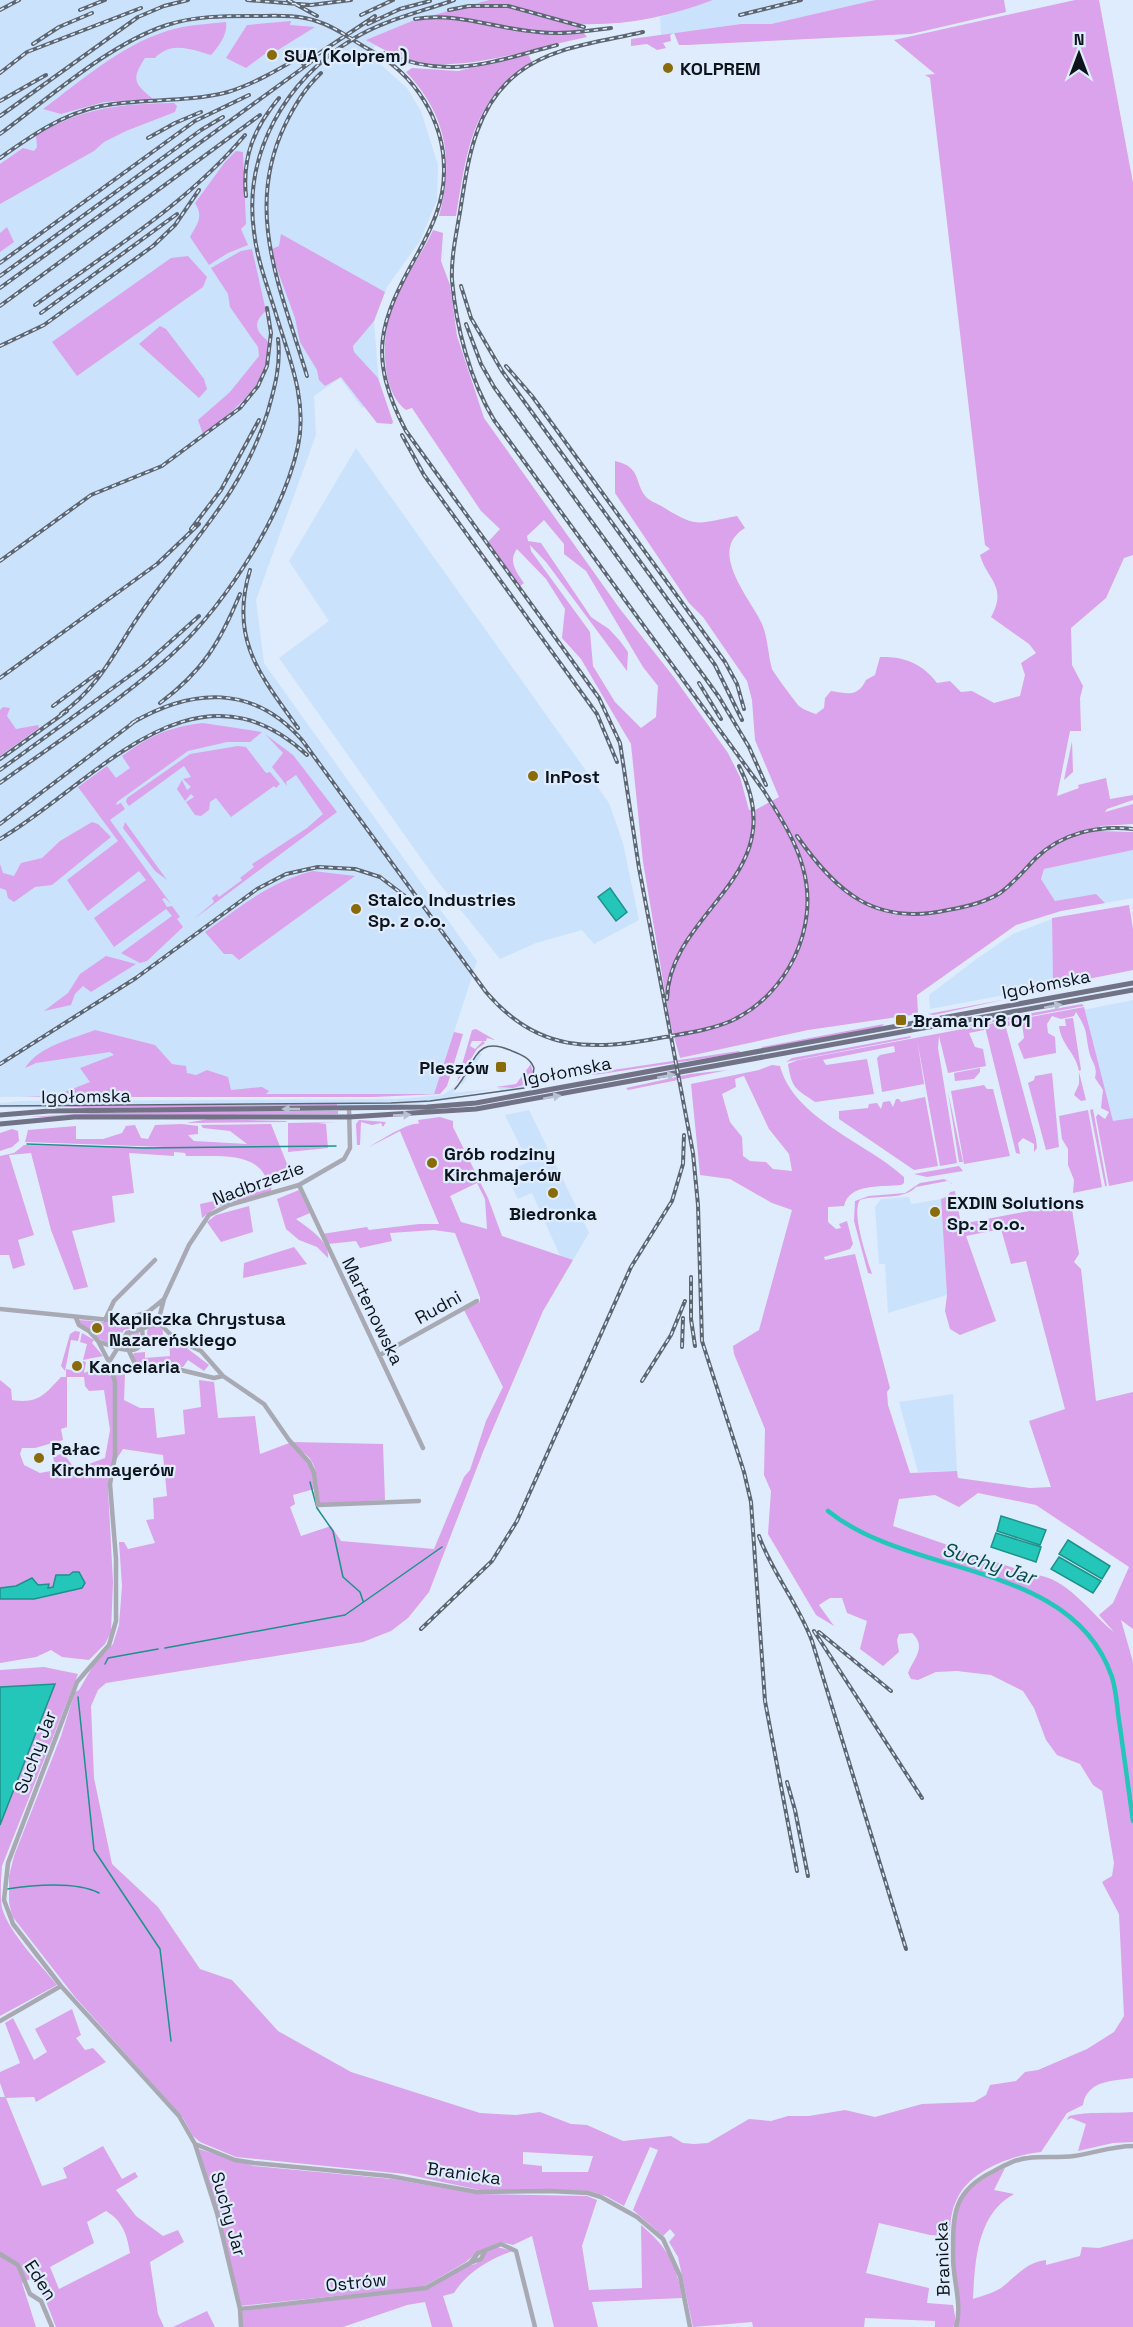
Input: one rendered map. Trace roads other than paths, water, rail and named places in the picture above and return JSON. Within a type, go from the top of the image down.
[{"type":"main road","name":"Igołomska","points":[[757,1056],[1133,982]]},
{"type":"main road","name":"Igołomska","points":[[0,1124],[74,1117],[349,1116],[432,1113],[488,1107],[745,1058],[1133,991]]},
{"type":"main road","name":"Igołomska","points":[[0,1115],[49,1111],[433,1107],[485,1102],[603,1078],[745,1058]]},
{"type":"street","name":"Nadbrzezie","points":[[0,1309],[120,1321],[143,1314],[164,1299],[193,1238],[209,1215],[229,1205],[299,1185],[346,1156],[351,1145],[349,1108]]},
{"type":"street","name":"Martenowska","points":[[299,1185],[423,1448]]},
{"type":"street","points":[[105,1320],[114,1301],[155,1260]]},
{"type":"street","points":[[158,1322],[164,1299]]},
{"type":"street","name":"Rudni","points":[[380,1355],[477,1301]]},
{"type":"street","points":[[143,1314],[158,1322],[175,1339],[201,1351],[223,1376],[264,1404],[289,1440],[309,1462],[314,1473],[318,1505],[419,1501]]},
{"type":"street","name":"Suchy Jar","points":[[76,1318],[79,1325],[89,1331],[98,1341],[109,1362],[115,1382],[117,1414],[115,1456],[110,1484],[116,1559],[114,1630],[109,1646],[77,1682],[10,1857],[3,1882],[4,1906],[9,1917],[61,1986],[179,2116],[195,2144],[217,2213],[240,2309],[241,2327]]},
{"type":"street","points":[[109,1362],[127,1333],[158,1322]]},
{"type":"street","points":[[98,1341],[129,1351],[140,1345],[142,1329]]},
{"type":"street","points":[[129,1351],[131,1360],[137,1368],[170,1368],[210,1378],[223,1376]]},
{"type":"street","points":[[0,2021],[61,1986]]},
{"type":"street","name":"Branicka","points":[[195,2144],[235,2160],[254,2163],[389,2176],[477,2192],[588,2193],[601,2197],[637,2217],[663,2239],[680,2276],[690,2327]]},
{"type":"street","name":"Branicka","points":[[956,2327],[958,2314],[953,2264],[954,2221],[958,2201],[970,2185],[996,2169],[1026,2158],[1074,2156],[1115,2146],[1133,2145]]},
{"type":"street","name":"Ostrów","points":[[240,2309],[426,2288],[470,2263],[478,2253],[501,2244],[516,2251],[535,2327]]},
{"type":"street","name":"Eden","points":[[0,2253],[18,2265],[30,2294],[41,2301],[52,2327]]},
{"type":"waterway","points":[[27,1144],[144,1148],[336,1146]]},
{"type":"waterway","points":[[310,1482],[317,1508],[333,1531],[343,1577],[360,1592],[363,1601]]},
{"type":"waterway","name":"Suchy Jar","points":[[828,1511],[863,1533],[1027,1591],[1063,1611],[1092,1639],[1114,1683],[1133,1821]]},
{"type":"waterway","points":[[165,1648],[345,1615],[442,1547]]},
{"type":"waterway","points":[[105,1664],[108,1658],[158,1649]]},
{"type":"waterway","points":[[78,1697],[94,1850],[160,1949],[171,2041]]},
{"type":"waterway","points":[[7,1889],[66,1885],[99,1893]]},
{"type":"tram line","points":[[0,1106],[430,1101],[524,1088],[532,1080],[534,1068],[528,1059],[512,1051],[490,1046],[482,1049],[477,1055],[455,1089]]},
{"type":"railway","points":[[0,10],[19,0]]},
{"type":"railway","points":[[80,10],[105,0]]},
{"type":"railway","points":[[0,116],[138,17],[164,6],[188,0]]},
{"type":"railway","points":[[247,0],[311,5],[351,0]]},
{"type":"railway","points":[[288,0],[317,16]]},
{"type":"railway","points":[[361,15],[393,0]]},
{"type":"railway","points":[[0,783],[122,695],[183,644],[225,593],[263,535],[290,475],[300,429],[299,395],[291,361],[257,252],[254,232],[252,202],[255,174],[263,147],[274,121],[289,97],[329,56],[365,32],[454,0]]},
{"type":"railway","points":[[740,15],[801,0]]},
{"type":"railway","points":[[368,24],[400,9],[430,1]]},
{"type":"railway","points":[[449,10],[469,6],[508,6],[584,27]]},
{"type":"railway","points":[[0,73],[27,52],[141,8]]},
{"type":"railway","points":[[33,44],[59,27],[92,13]]},
{"type":"railway","points":[[0,134],[80,73],[123,45],[167,25],[220,16],[294,17],[311,19],[333,28],[386,60],[401,72],[424,101],[433,117],[443,153],[442,194],[432,224],[394,299],[387,320],[382,360],[386,381],[406,431],[599,698],[620,743],[639,868],[693,1153],[698,1205],[702,1341],[744,1472],[751,1502],[765,1701],[797,1871]]},
{"type":"railway","points":[[303,64],[375,16]]},
{"type":"railway","points":[[415,19],[431,17],[462,19],[547,33],[611,28]]},
{"type":"railway","points":[[132,723],[177,703],[199,698],[221,697],[242,701],[263,709],[283,722],[302,740],[486,992],[506,1012],[526,1027],[546,1037],[568,1043],[614,1044],[638,1042],[707,1029],[731,1021],[751,1009],[768,995],[783,977],[794,957],[807,914],[807,891],[803,868],[792,838],[764,791],[494,420],[471,371],[454,298],[453,255],[466,174],[482,118],[491,102],[518,73],[546,57],[578,46],[643,32]]},
{"type":"railway","points":[[385,53],[430,66],[451,67],[492,62],[557,45]]},
{"type":"railway","points":[[0,158],[23,142],[73,114],[101,106],[196,98],[228,92],[260,79],[310,51]]},
{"type":"railway","points":[[0,288],[311,62]]},
{"type":"railway","points":[[307,376],[278,282],[271,251],[267,220],[267,189],[273,157],[285,125],[301,97],[321,73]]},
{"type":"railway","points":[[0,101],[46,75]]},
{"type":"railway","points":[[0,263],[195,121],[249,95]]},
{"type":"railway","points":[[246,196],[246,168],[252,144],[263,120],[279,98]]},
{"type":"railway","points":[[148,138],[201,112]]},
{"type":"railway","points":[[0,306],[260,115]]},
{"type":"railway","points":[[0,276],[201,130],[223,117]]},
{"type":"railway","points":[[35,305],[172,205],[222,160],[245,135]]},
{"type":"railway","points":[[0,346],[44,325],[153,246],[175,225],[199,190]]},
{"type":"railway","points":[[41,313],[177,214]]},
{"type":"railway","points":[[461,286],[471,318],[502,371],[715,665],[742,720]]},
{"type":"railway","points":[[0,561],[91,495],[162,466],[240,408],[258,386],[267,366],[271,333],[267,308]]},
{"type":"railway","points":[[466,324],[481,364],[494,387],[719,697],[749,747],[766,785]]},
{"type":"railway","points":[[61,714],[98,678],[145,607],[231,491],[258,440],[268,411],[278,367],[278,339]]},
{"type":"railway","points":[[506,366],[532,396],[725,662],[737,684],[744,709]]},
{"type":"railway","points":[[191,529],[221,490],[259,420]]},
{"type":"railway","points":[[402,435],[424,475],[597,714],[617,762]]},
{"type":"railway","points":[[0,678],[157,564],[199,524]]},
{"type":"railway","points":[[250,570],[244,594],[243,616],[246,636],[261,673],[298,728]]},
{"type":"railway","points":[[160,703],[188,679],[209,654],[225,627],[240,594]]},
{"type":"railway","points":[[0,770],[143,666],[199,616]]},
{"type":"railway","points":[[53,706],[99,672]]},
{"type":"railway","points":[[699,683],[721,719]]},
{"type":"railway","points":[[0,759],[67,711]]},
{"type":"railway","points":[[0,839],[146,737],[185,721],[225,716],[265,726],[307,755]]},
{"type":"railway","points":[[0,824],[138,719]]},
{"type":"railway","points":[[667,999],[673,968],[687,941],[742,865],[752,836],[752,804],[739,766]]},
{"type":"railway","points":[[797,836],[827,874],[843,889],[860,900],[879,909],[922,914],[968,906],[1000,893],[1046,849],[1069,837],[1107,828],[1133,829]]},
{"type":"railway","points":[[0,1064],[136,978],[257,889],[286,874],[318,867],[355,869],[380,877],[414,903]]},
{"type":"railway","points":[[421,1629],[492,1561],[517,1521],[631,1267],[672,1201],[683,1164],[684,1135]]},
{"type":"railway","points":[[691,1277],[691,1319],[695,1346]]},
{"type":"railway","points":[[642,1381],[671,1335],[685,1301]]},
{"type":"railway","points":[[682,1347],[683,1318]]},
{"type":"railway","points":[[759,1536],[764,1550],[800,1614],[812,1641],[906,1949]]},
{"type":"railway","points":[[814,1631],[922,1798]]},
{"type":"railway","points":[[819,1632],[891,1691]]},
{"type":"railway","points":[[787,1782],[808,1876]]},
{"type":"place","name":"SUA (Kolprem)","points":[[272,55]]},
{"type":"place","name":"KOLPREM","points":[[668,68]]},
{"type":"place","name":"InPost","points":[[533,776]]},
{"type":"place","name":"Stalco Industries Sp. z o.o.","points":[[356,909]]},
{"type":"place","name":"Brama nr 8 01","points":[[901,1020]]},
{"type":"place","name":"Pleszów","points":[[501,1067]]},
{"type":"place","name":"Grób rodziny Kirchmajerów","points":[[432,1163]]},
{"type":"place","name":"Biedronka","points":[[553,1193]]},
{"type":"place","name":"EXDIN Solutions Sp. z o.o.","points":[[935,1212]]},
{"type":"place","name":"Kapliczka Chrystusa Nazareńskiego","points":[[97,1328]]},
{"type":"place","name":"Kancelaria","points":[[77,1366]]},
{"type":"place","name":"Pałac Kirchmayerów","points":[[39,1458]]}]
